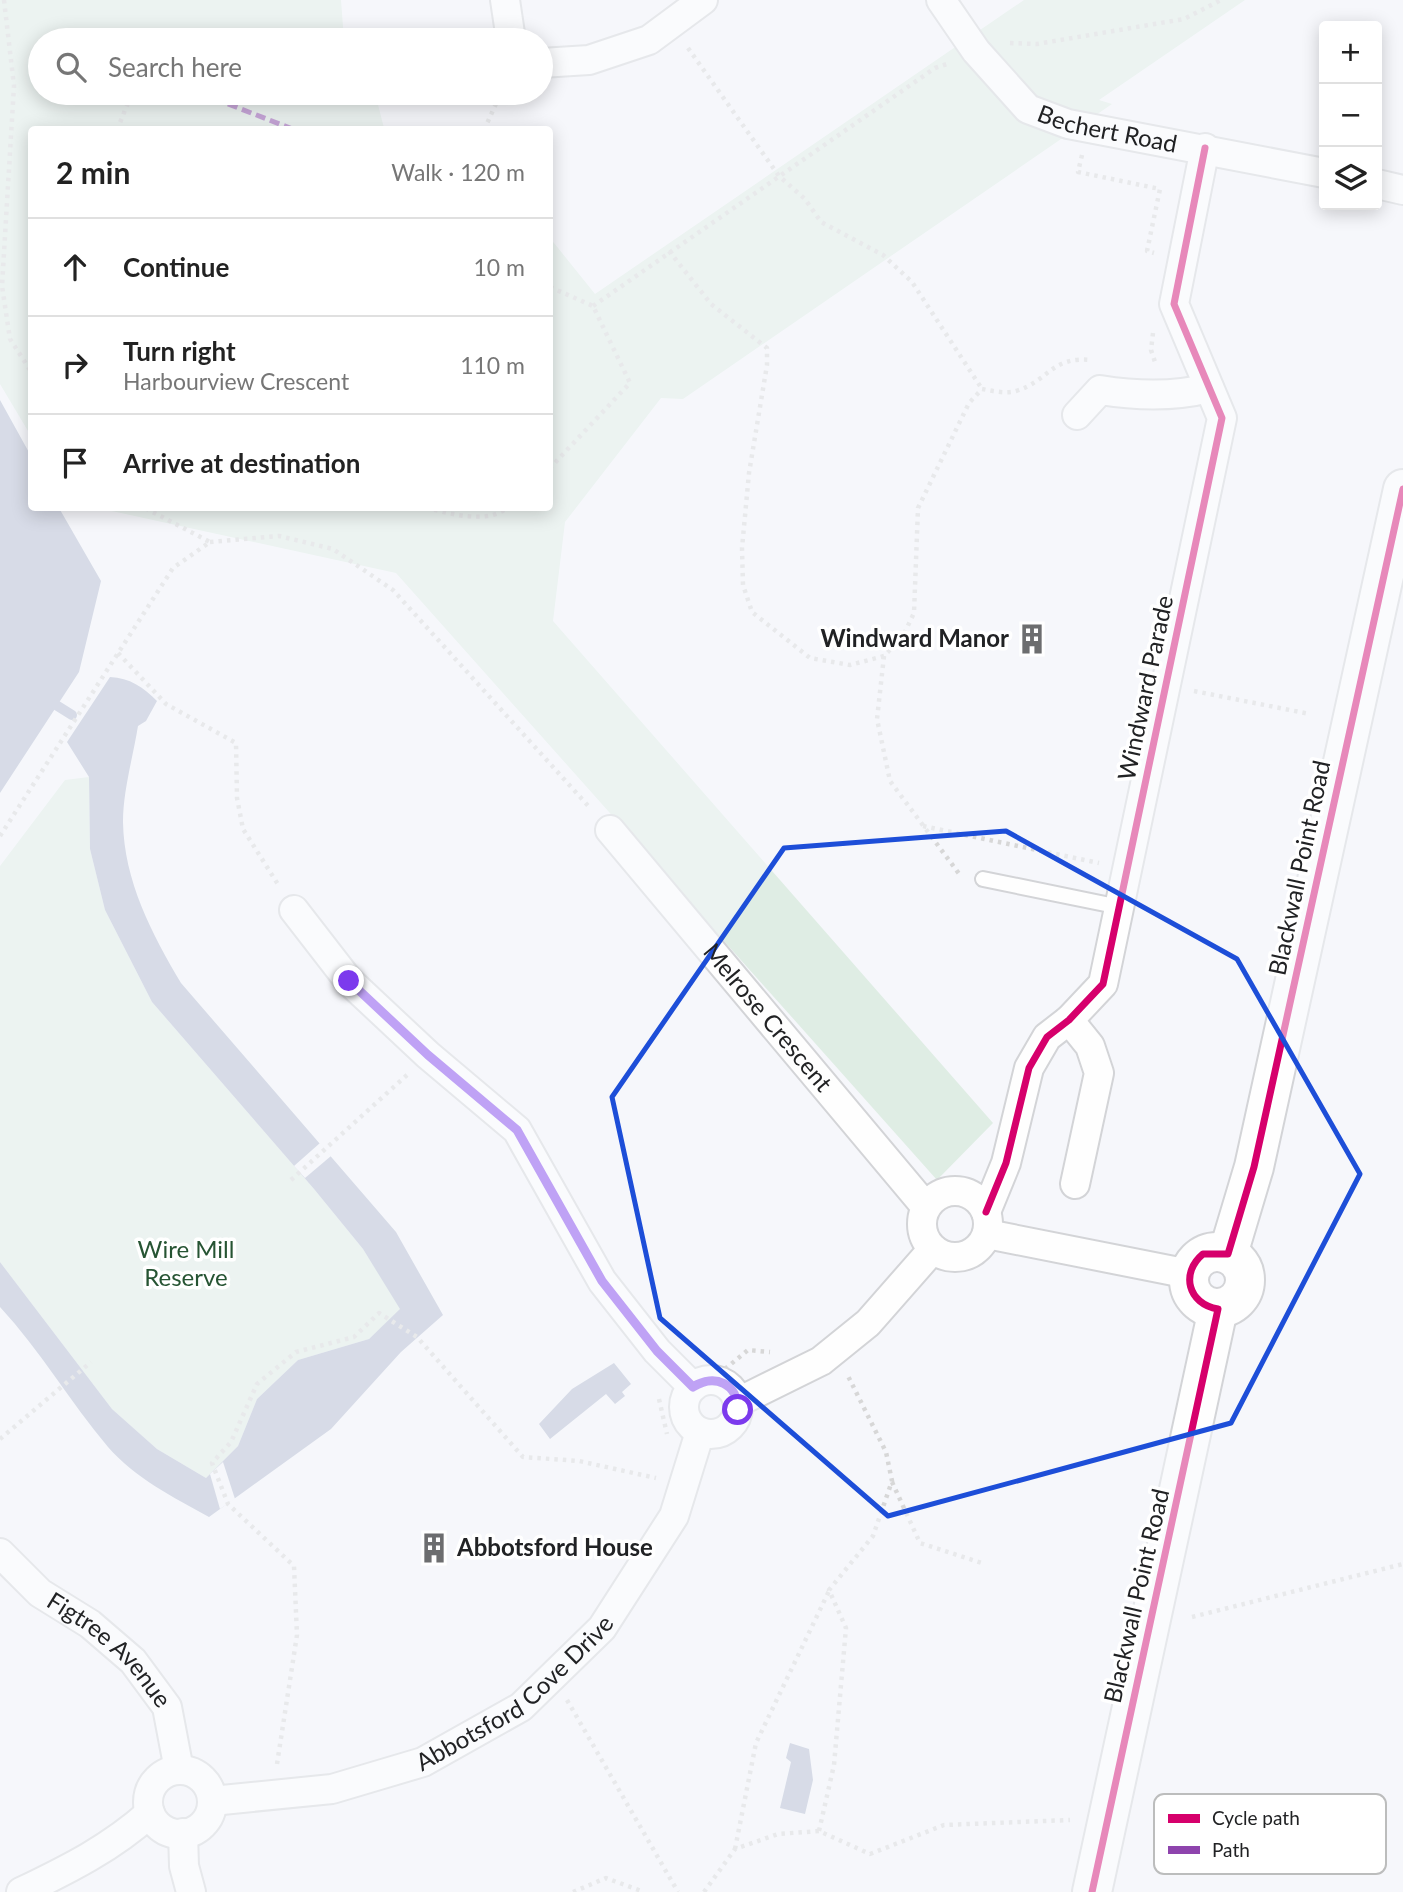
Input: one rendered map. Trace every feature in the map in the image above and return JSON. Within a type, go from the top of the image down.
[{"type":"street","points":[[505,0],[509,28]]},
{"type":"street","points":[[553,62],[589,60],[649,40],[703,0]]},
{"type":"street","name":"Bechert Road","points":[[942,0],[976,51],[1028,108],[1068,124],[1205,148],[1319,172]]},
{"type":"street","name":"Windward Parade","points":[[987,1223],[1006,1163],[1029,1068],[1047,1037],[1069,1020],[1103,984],[1222,418],[1174,304],[1205,148]]},
{"type":"street","points":[[1382,185],[1403,190]]},
{"type":"street","points":[[1077,415],[1100,390],[1133,395],[1191,393],[1209,388]]},
{"type":"street","name":"Blackwall Point Road","points":[[1228,1254],[1254,1167],[1403,489]]},
{"type":"street","name":"Melrose Crescent","points":[[610,830],[926,1207]]},
{"type":"street","points":[[294,910],[349,981],[428,1055],[517,1130],[602,1281],[657,1351],[693,1387]]},
{"type":"street","points":[[1069,1020],[1090,1046],[1099,1073],[1075,1184]]},
{"type":"street","points":[[987,1223],[974,1251],[964,1256],[953,1257],[933,1249],[922,1229],[926,1207],[942,1193],[963,1191],[973,1195],[987,1223],[1189,1274]]},
{"type":"street","points":[[738,1402],[821,1361],[867,1323],[933,1249]]},
{"type":"street","points":[[1203,1254],[1228,1254],[1235,1258],[1244,1272],[1244,1289],[1234,1303],[1218,1308],[1209,1307],[1195,1298],[1188,1283],[1189,1274],[1203,1254]]},
{"type":"street","name":"Blackwall Point Road","points":[[1093,1892],[1218,1308]]},
{"type":"street","points":[[701,1381],[720,1381],[728,1385],[738,1402],[736,1419],[724,1431],[716,1434],[700,1432],[687,1420],[684,1411],[688,1394],[693,1387],[701,1381]]},
{"type":"street","name":"Abbotsford Cove Drive","points":[[212,1801],[332,1789],[423,1762],[521,1707],[602,1628],[674,1516],[700,1432]]},
{"type":"street","name":"Figtree Avenue","points":[[0,1553],[40,1593],[90,1625],[133,1661],[167,1707],[179,1770]]},
{"type":"street","points":[[179,1770],[189,1771],[205,1782],[212,1801],[211,1810],[202,1825],[183,1833],[166,1831],[150,1812],[149,1795],[152,1786],[169,1772],[179,1770]]},
{"type":"street","points":[[22,1892],[91,1859],[123,1837],[150,1812]]},
{"type":"street","points":[[183,1833],[184,1866],[191,1892]]},
{"type":"lane","points":[[984,879],[1119,907]]},
{"type":"path","points":[[4,0],[14,86],[2,286],[10,339],[28,367]]},
{"type":"path","points":[[1003,43],[1037,44],[1184,19],[1221,0]]},
{"type":"path","points":[[671,24],[779,176],[805,200],[821,222],[883,255],[912,282],[982,389],[1005,392],[1018,390],[1066,359],[1099,361]]},
{"type":"path","points":[[593,306],[668,251],[935,68],[958,61]]},
{"type":"path","points":[[119,126],[127,105]]},
{"type":"path","points":[[486,126],[495,105]]},
{"type":"path","points":[[1084,148],[1078,172],[1160,189],[1147,251],[1166,255]]},
{"type":"path","points":[[668,251],[711,304],[767,348],[767,365],[749,473],[742,548],[743,585],[751,612],[810,658],[850,665],[884,656],[903,636],[915,613],[918,508],[969,403],[982,389]]},
{"type":"path","points":[[553,288],[593,306],[630,383],[553,465]]},
{"type":"path","points":[[1147,371],[1159,373],[1151,350],[1154,330]]},
{"type":"path","points":[[151,511],[210,542]]},
{"type":"path","points":[[439,511],[465,517],[503,511]]},
{"type":"path","points":[[0,836],[173,568],[210,542],[279,536],[333,550],[393,590],[610,830]]},
{"type":"path","points":[[118,653],[166,704],[236,743],[237,798],[243,829],[294,910]]},
{"type":"path","points":[[884,656],[877,719],[890,781],[963,878]]},
{"type":"path","points":[[1166,686],[1310,714]]},
{"type":"path","points":[[922,826],[1127,869]]},
{"type":"path","points":[[291,1180],[428,1055]]},
{"type":"path","points":[[275,1772],[297,1635],[294,1566],[228,1504],[217,1468],[212,1462],[231,1442],[257,1384],[296,1352],[354,1337],[379,1313],[418,1337],[523,1457],[579,1461],[661,1479],[655,1490]]},
{"type":"path","points":[[0,1439],[91,1362]]},
{"type":"path","points":[[842,1366],[886,1452],[892,1481],[920,1543],[985,1564]]},
{"type":"path","points":[[657,1394],[663,1406],[667,1441]]},
{"type":"path","points":[[704,1892],[735,1849],[756,1743],[829,1590],[873,1536],[892,1481]]},
{"type":"path","points":[[1192,1617],[1403,1564]]},
{"type":"path","points":[[818,1831],[834,1765],[846,1628],[829,1590]]},
{"type":"path","points":[[553,1676],[678,1892]]},
{"type":"path","points":[[735,1849],[778,1834],[818,1831],[870,1854],[944,1825],[1070,1820]]},
{"type":"path","points":[[573,1892],[606,1878],[644,1892]]},
{"type":"highlighted area","points":[[1006,831],[1237,959],[1360,1174],[1231,1423],[888,1516],[660,1318],[612,1097],[784,848]]},
{"type":"green space","points":[[0,0],[341,0],[343,28],[28,28],[28,105],[378,105],[383,126],[28,126],[28,431],[0,384]]},
{"type":"green space","points":[[1024,0],[1245,0],[1099,100],[1112,104],[683,399],[661,398],[565,522],[553,621],[993,1123],[937,1180],[396,573],[112,511],[553,511],[553,242],[595,294]]},
{"type":"green space","name":"Wire Mill Reserve","points":[[89,777],[90,849],[105,910],[152,1002],[363,1249],[401,1309],[369,1339],[298,1360],[257,1399],[238,1446],[206,1478],[157,1449],[112,1409],[0,1262],[0,866],[65,780]]},
{"type":"water","points":[[0,400],[28,451],[28,511],[61,511],[101,581],[79,672],[0,793]]},
{"type":"water","points":[[110,677],[136,684],[157,701],[146,721],[138,726],[123,810],[128,865],[150,926],[181,983],[396,1232],[443,1315],[401,1352],[331,1429],[209,1517],[142,1477],[108,1447],[0,1307],[0,1262],[112,1409],[157,1449],[206,1478],[238,1446],[257,1399],[298,1360],[369,1339],[400,1309],[363,1249],[152,1002],[105,910],[90,849],[89,777],[67,742]]},
{"type":"water","points":[[614,1363],[631,1384],[622,1392],[625,1396],[615,1404],[606,1394],[550,1439],[539,1424],[572,1389]]},
{"type":"water","points":[[790,1743],[809,1749],[813,1780],[805,1814],[780,1808],[791,1762],[786,1758]]},
{"type":"pier","points":[[320,1143],[331,1156],[305,1178],[294,1166]]},
{"type":"pier","points":[[223,1462],[235,1499],[220,1509],[210,1474]]},
{"type":"waterway","points":[[56,705],[72,715]]},
{"type":"marked path","points":[[231,105],[285,126]]},
{"type":"cycle path","points":[[986,1212],[1006,1163],[1029,1068],[1047,1037],[1069,1020],[1103,984],[1222,418],[1174,304],[1205,148]]},
{"type":"cycle path","points":[[1092,1892],[1218,1309],[1208,1306],[1194,1294],[1191,1287],[1191,1270],[1203,1254],[1228,1254],[1254,1167],[1403,489]]},
{"type":"place","name":"Windward Manor","points":[[1032,639]]},
{"type":"place","name":"Abbotsford House","points":[[434,1548]]},
{"type":"route","points":[[349,981],[428,1055],[517,1130],[602,1281],[657,1351],[693,1387],[701,1381],[711,1380],[728,1385],[738,1402],[738,1410]]}]
